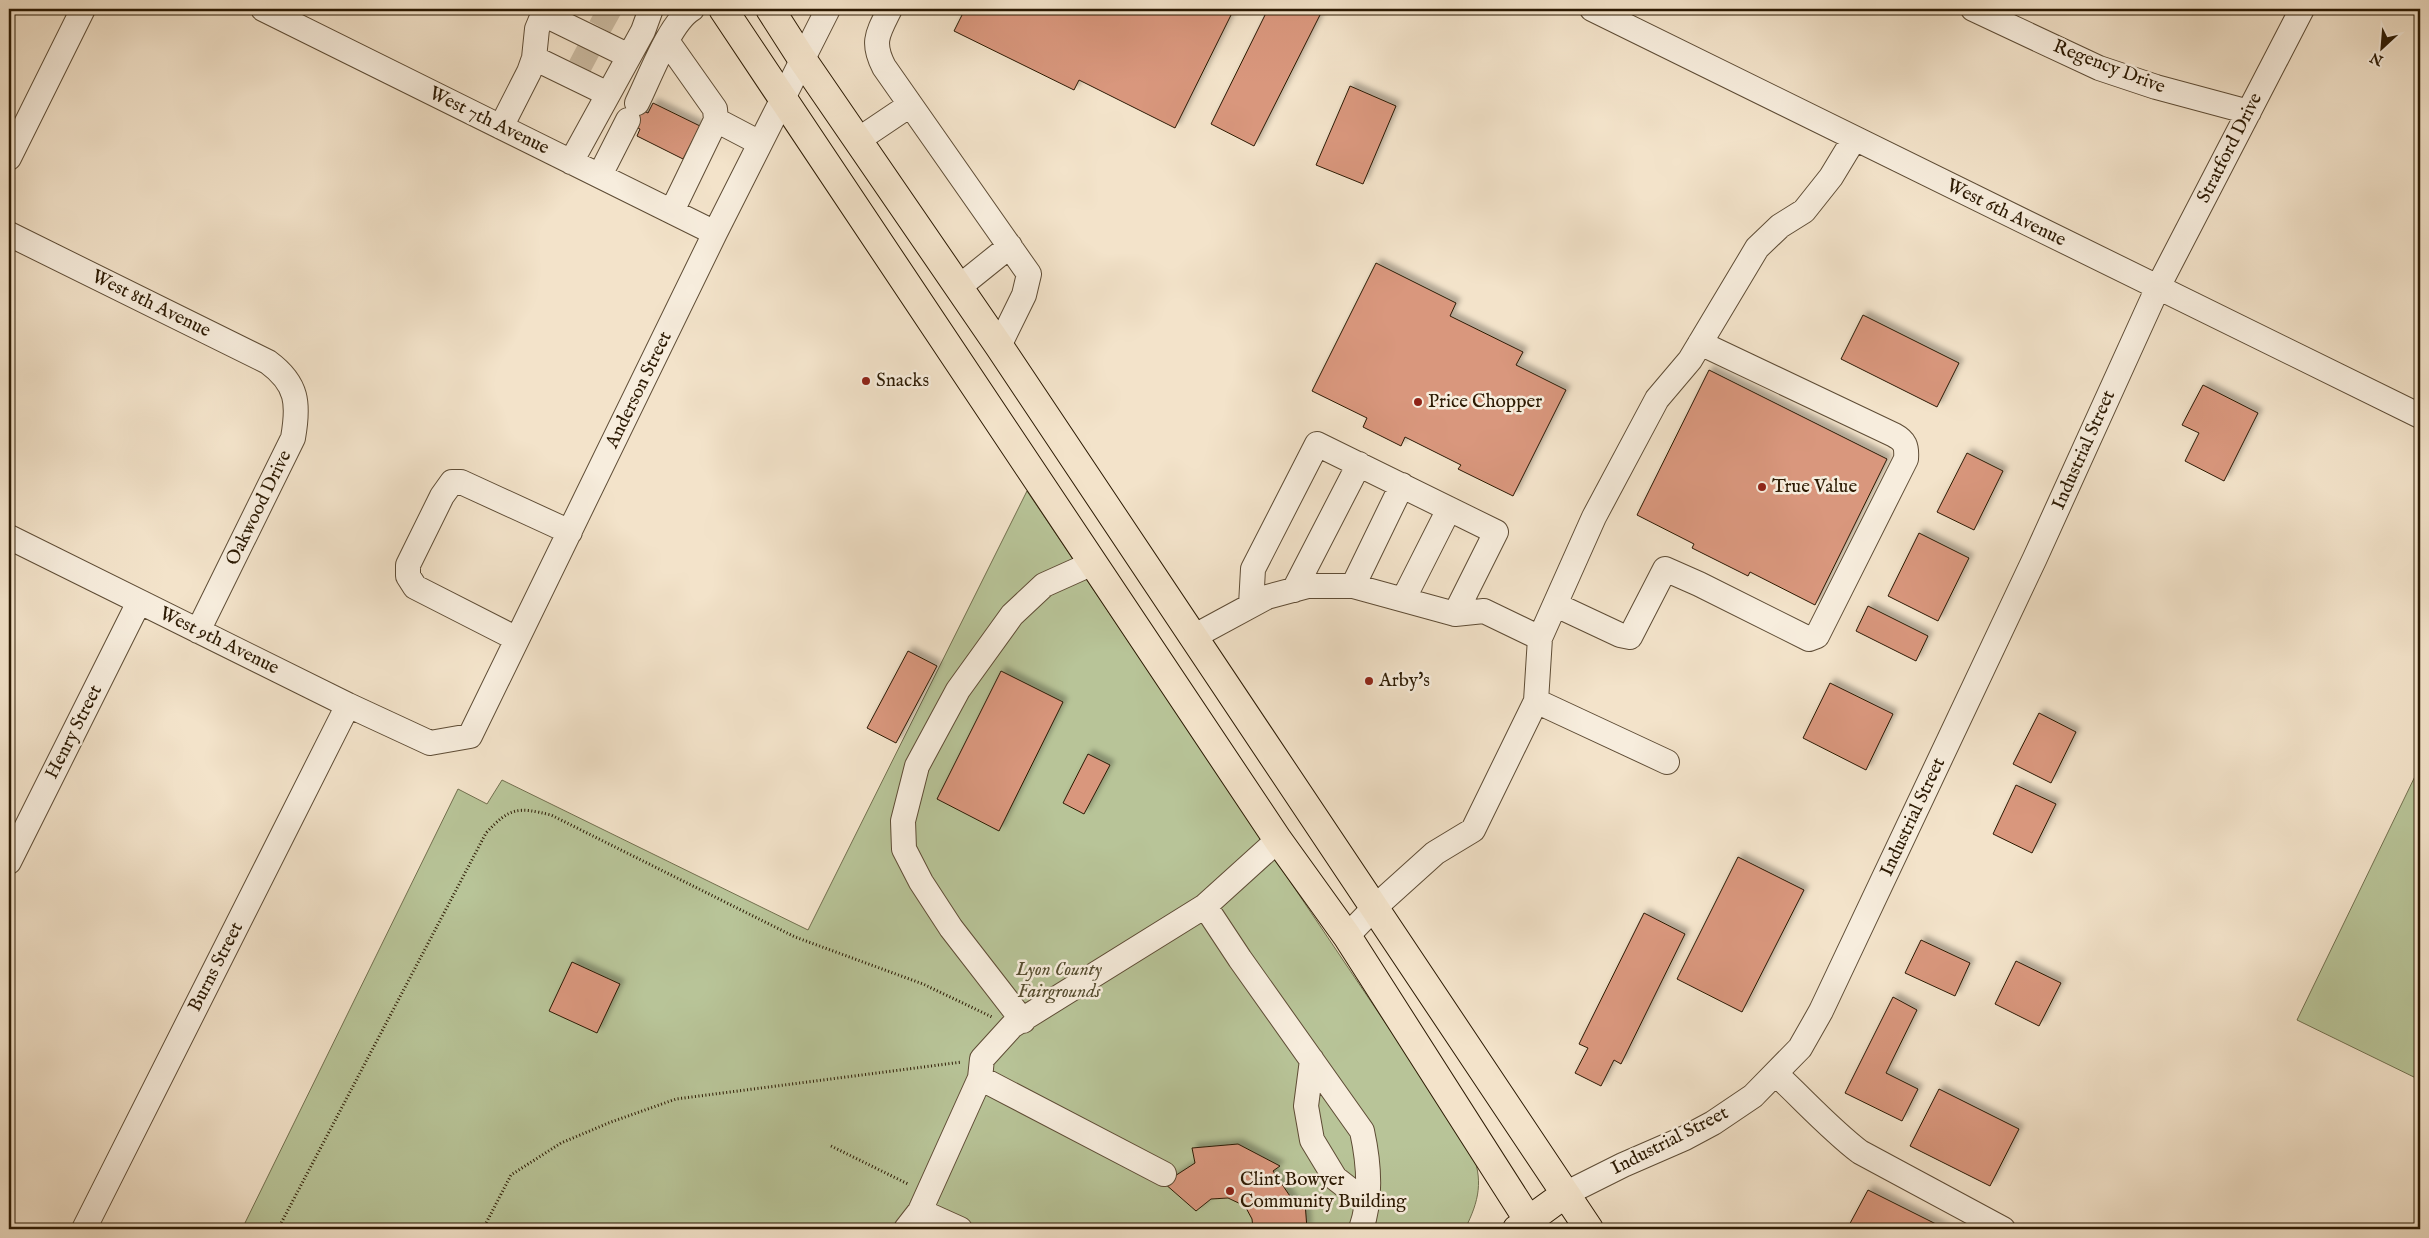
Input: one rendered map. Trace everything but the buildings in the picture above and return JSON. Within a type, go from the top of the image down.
[{"type":"main road","points":[[723,9],[1012,439],[1093,563],[1160,660],[1278,840],[1347,936],[1526,1226]]},
{"type":"main road","points":[[770,9],[802,59],[999,346],[1589,1229]]},
{"type":"main road","name":"Industrial Street","points":[[1526,1226],[1566,1194]]},
{"type":"street","points":[[9,158],[82,9]]},
{"type":"street","name":"West 7th Avenue","points":[[263,9],[293,15],[501,127],[716,233]]},
{"type":"street","points":[[571,162],[629,56],[651,9]]},
{"type":"street","points":[[600,175],[668,41],[685,13],[692,9]]},
{"type":"street","name":"Anderson Street","points":[[430,743],[470,736],[760,143],[828,9]]},
{"type":"street","points":[[890,9],[878,31],[876,52],[910,105],[1029,274],[1024,295],[999,346]]},
{"type":"street","name":"West 6th Avenue","points":[[1592,9],[2420,416]]},
{"type":"street","name":"Stratford Drive","points":[[2158,287],[2302,9]]},
{"type":"street","name":"Regency Drive","points":[[1980,10],[2100,68],[2156,87],[2249,112]]},
{"type":"street","points":[[501,127],[534,58],[536,29],[544,12],[588,52],[608,94]]},
{"type":"street","points":[[668,41],[715,109],[716,120],[672,211]]},
{"type":"street","points":[[534,58],[588,52],[629,56]]},
{"type":"street","points":[[858,140],[910,105]]},
{"type":"street","points":[[716,120],[760,143]]},
{"type":"street","points":[[1347,936],[1374,908],[1436,853],[1473,830],[1536,701],[1540,638],[1594,517],[1657,399],[1690,360],[1757,248],[1780,226],[1804,211],[1831,177],[1854,138]]},
{"type":"street","name":"West 8th Avenue","points":[[9,234],[268,362],[288,381]]},
{"type":"street","points":[[959,287],[1010,246]]},
{"type":"street","name":"Industrial Street","points":[[1566,1194],[1713,1123],[1753,1096],[1800,1048],[1821,1011],[2035,558],[2158,287]]},
{"type":"street","points":[[1556,605],[1620,635],[1630,637],[1665,569],[1809,639],[1817,636],[1906,459],[1907,447],[1903,440],[1894,435],[1700,343]]},
{"type":"street","name":"Oakwood Drive","points":[[198,631],[293,438],[296,401],[288,381]]},
{"type":"street","points":[[1251,605],[1252,569],[1317,444],[1496,532],[1455,614]]},
{"type":"street","points":[[1294,590],[1359,464]]},
{"type":"street","points":[[517,639],[415,586],[408,576],[408,565],[437,505],[452,482],[461,482],[570,532]]},
{"type":"street","points":[[1353,586],[1402,485]]},
{"type":"street","points":[[1404,598],[1449,508]]},
{"type":"street","name":"West 9th Avenue","points":[[9,537],[348,705],[430,743]]},
{"type":"street","points":[[1017,1024],[921,882],[904,849],[903,821],[917,766],[958,690],[1012,615],[1044,585],[1093,563]]},
{"type":"street","points":[[1193,637],[1267,597],[1308,586],[1353,586],[1404,598],[1455,614],[1484,611],[1540,638]]},
{"type":"street","name":"Henry Street","points":[[9,862],[138,602]]},
{"type":"street","points":[[1536,701],[1666,762]]},
{"type":"street","name":"Burns Street","points":[[84,1229],[348,705]]},
{"type":"street","points":[[906,1229],[923,1202],[981,1069],[1017,1024],[1205,906],[1278,840]]},
{"type":"street","points":[[1205,906],[1362,1131],[1368,1161],[1367,1203],[1361,1229]]},
{"type":"street","points":[[1312,1060],[1306,1106],[1312,1140],[1335,1178],[1367,1203]]},
{"type":"street","points":[[981,1069],[1164,1174]]},
{"type":"street","points":[[1776,1074],[1810,1105],[1839,1136],[1860,1152],[2003,1229]]},
{"type":"street","points":[[923,1202],[960,1229]]},
{"type":"path","points":[[278,1229],[486,833],[499,819],[512,812],[525,809],[551,815],[795,937],[923,984],[1017,1024]]},
{"type":"path","points":[[483,1229],[511,1175],[561,1143],[611,1122],[676,1099],[981,1069]]},
{"type":"path","points":[[830,1146],[923,1202]]},
{"type":"green space","name":"Lyon County Fairgrounds","points":[[1027,491],[1471,1150],[1478,1171],[1479,1181],[1474,1209],[1465,1229],[242,1229],[458,789],[487,804],[502,780],[808,930]]},
{"type":"green space","points":[[2420,766],[2420,1080],[2297,1020]]},
{"type":"tunnel","points":[[600,27],[610,9]]},
{"type":"tunnel","points":[[580,66],[589,49]]},
{"type":"place","name":"Snacks","points":[[866,381]]},
{"type":"place","name":"Price Chopper","points":[[1418,402]]},
{"type":"place","name":"True Value","points":[[1762,487]]},
{"type":"place","name":"Arby's","points":[[1369,681]]},
{"type":"place","name":"Clint Bowyer Community Building","points":[[1230,1191]]}]
